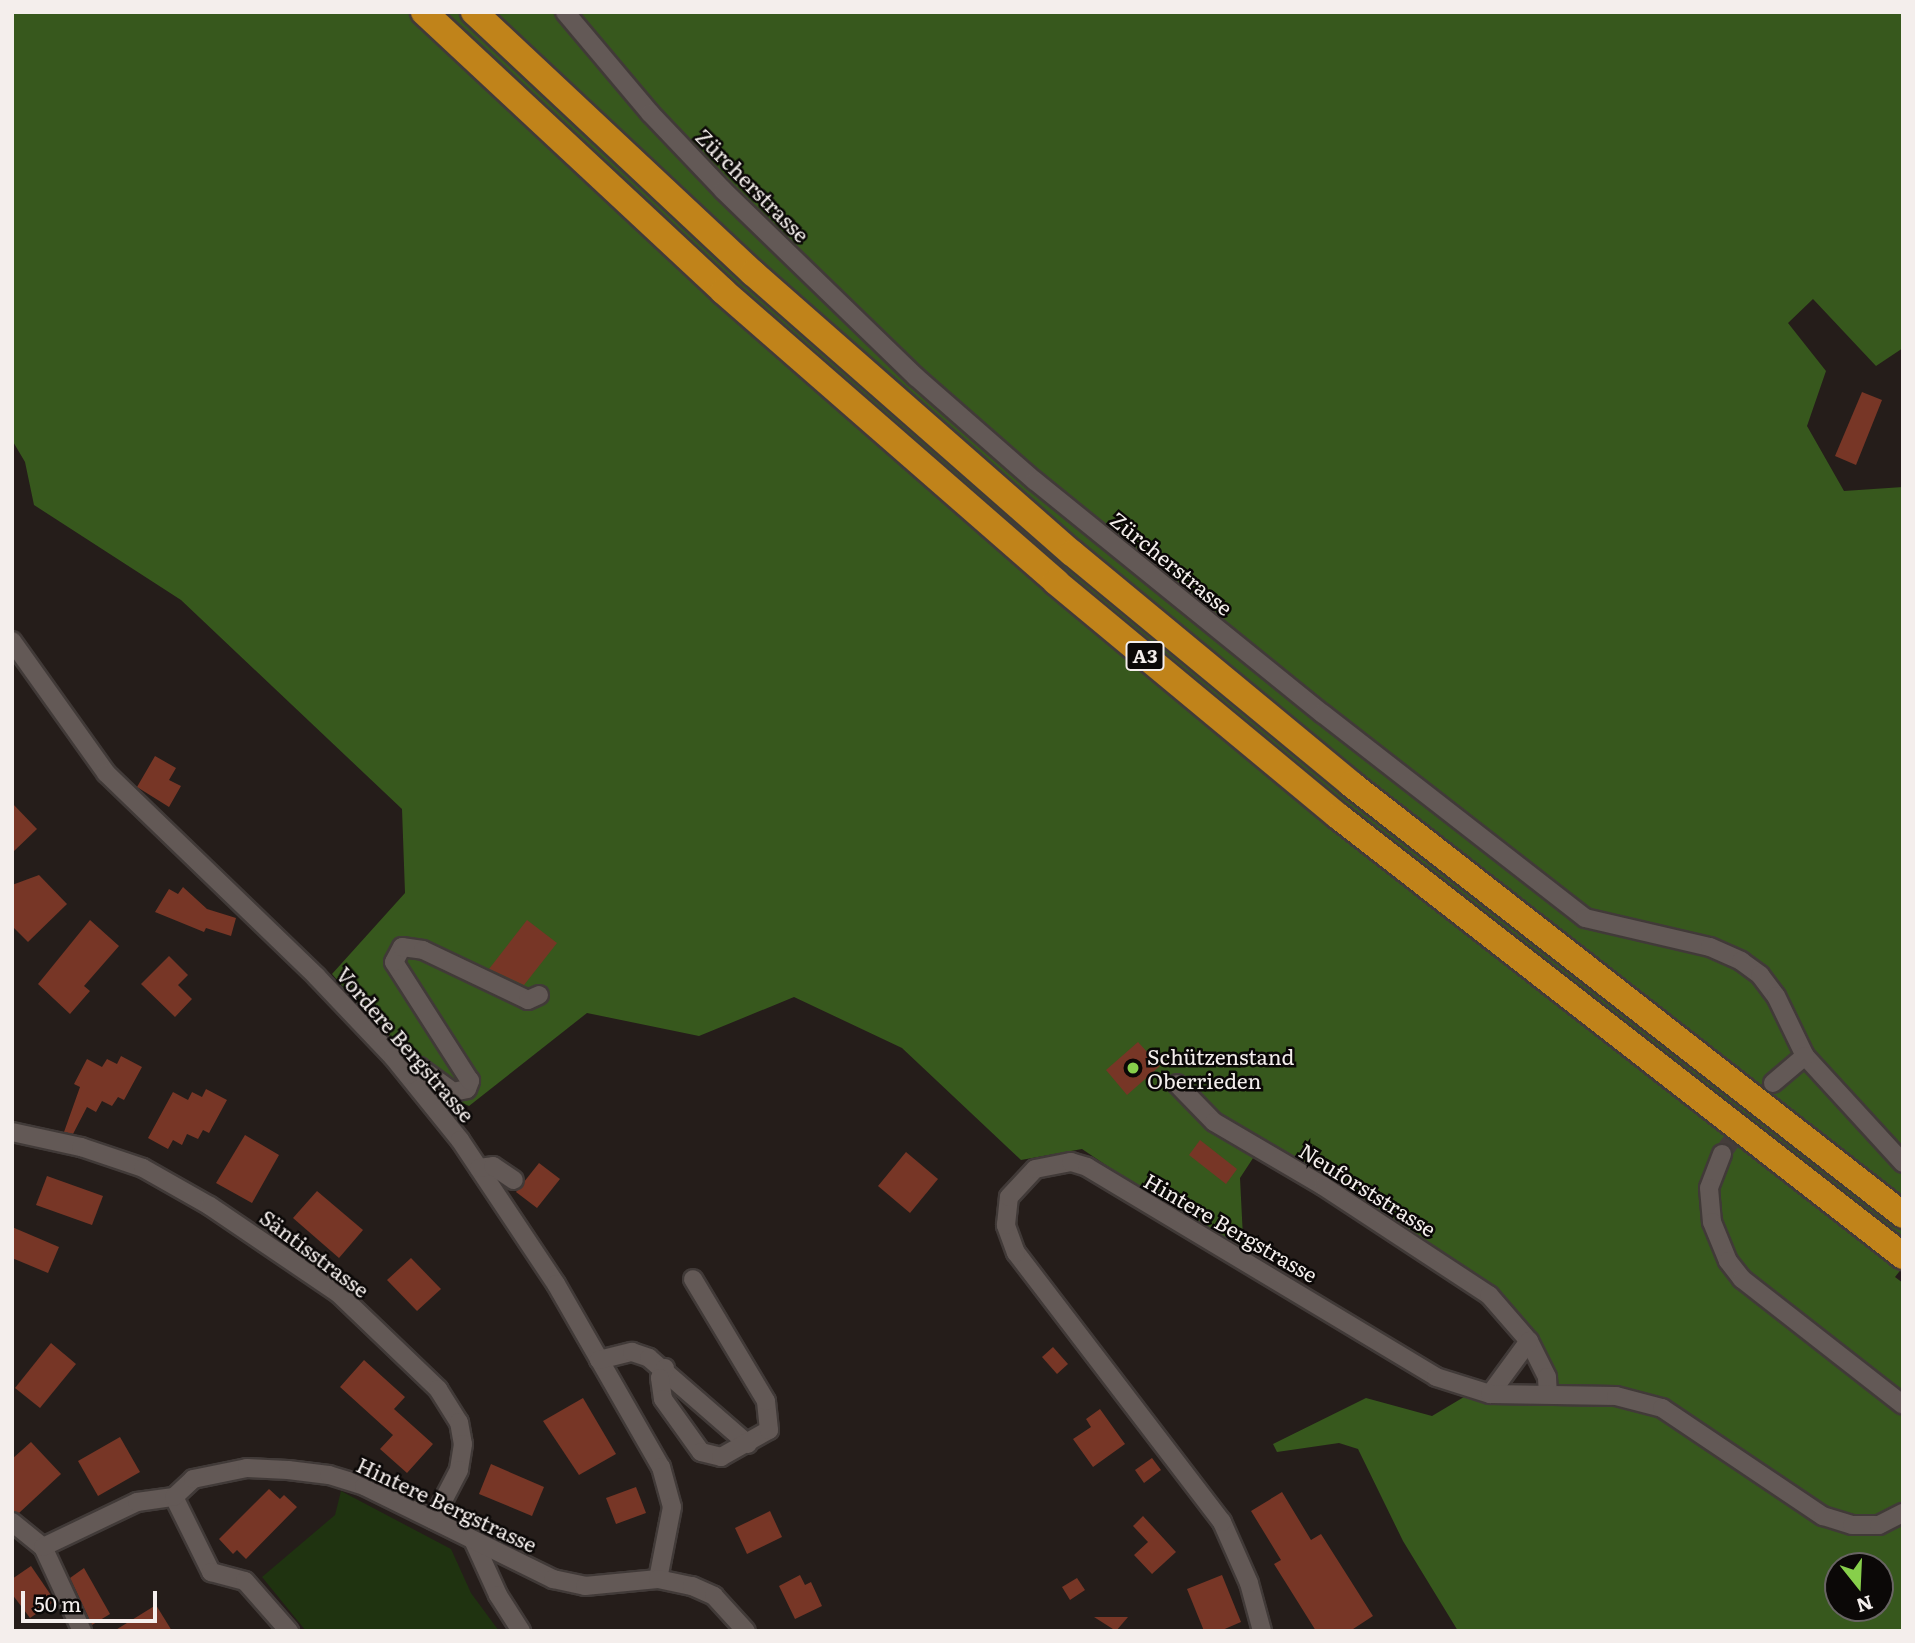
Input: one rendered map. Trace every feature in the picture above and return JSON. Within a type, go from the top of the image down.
[{"type":"highway","name":"A3","points":[[424,12],[723,290],[1076,599],[1464,915],[1903,1256]]},
{"type":"highway","name":"A3","points":[[474,12],[754,273],[1082,561],[1351,784],[1903,1215]]},
{"type":"street","name":"Zürcherstrasse","points":[[565,12],[650,113],[723,190],[916,377],[1035,481],[1567,907],[1609,925],[1710,947],[1741,961],[1776,996],[1805,1056],[1872,1135],[1903,1163]]},
{"type":"street","name":"Vordere Bergstrasse","points":[[12,641],[106,773],[317,977],[408,1075],[479,1168],[556,1284],[668,1486],[670,1528],[658,1579]]},
{"type":"street","points":[[408,1075],[419,1067],[453,1092],[467,1089],[470,1081],[394,962],[402,947],[423,950],[528,1000],[539,995]]},
{"type":"street","points":[[1773,1083],[1805,1056]]},
{"type":"street","name":"Neuforststrasse","points":[[1177,1084],[1214,1122],[1463,1276],[1489,1295],[1529,1341],[1547,1377],[1548,1394]]},
{"type":"street","name":"Säntisstrasse","points":[[12,1132],[80,1147],[143,1168],[260,1238],[338,1293],[438,1389],[459,1422],[463,1444],[459,1470],[433,1520]]},
{"type":"street","points":[[1722,1154],[1709,1188],[1712,1222],[1728,1261],[1742,1279],[1903,1405]]},
{"type":"street","name":"Hintere Bergstrasse","points":[[1262,1631],[1249,1583],[1222,1522],[1016,1254],[1006,1225],[1009,1197],[1021,1180],[1035,1169],[1054,1163],[1087,1167],[1244,1258],[1436,1377],[1490,1394],[1616,1396],[1661,1408],[1823,1516],[1852,1525],[1879,1525],[1903,1513]]},
{"type":"street","points":[[479,1168],[493,1166],[514,1180]]},
{"type":"street","points":[[665,1368],[660,1378],[663,1399],[701,1452],[721,1457],[769,1430],[770,1412],[693,1279]]},
{"type":"street","points":[[1490,1394],[1529,1341]]},
{"type":"street","points":[[599,1360],[632,1352],[665,1368],[748,1444]]},
{"type":"street","name":"Hintere Bergstrasse","points":[[43,1547],[137,1502],[174,1497],[194,1479],[247,1468],[288,1470],[329,1475],[364,1486],[553,1579],[585,1586],[658,1579],[714,1596],[746,1631]]},
{"type":"street","points":[[174,1497],[211,1572],[245,1581],[289,1631]]},
{"type":"street","points":[[12,1522],[43,1547],[82,1631]]},
{"type":"street","points":[[474,1542],[498,1595],[521,1631]]},
{"type":"green space","points":[[12,12],[1903,12],[1903,348],[1876,366],[1813,299],[1788,323],[1826,371],[1807,426],[1844,491],[1903,487],[1903,1267],[1895,1277],[1903,1283],[1903,1631],[1458,1631],[1403,1541],[1358,1449],[1339,1443],[1277,1452],[1273,1444],[1366,1398],[1432,1416],[1474,1391],[1547,1394],[1512,1320],[1259,1149],[1240,1178],[1244,1258],[1082,1149],[1021,1160],[902,1048],[794,997],[699,1036],[587,1013],[469,1106],[431,1089],[332,974],[405,893],[402,809],[181,600],[34,505],[25,462],[12,440]]},
{"type":"green space","points":[[341,1491],[451,1549],[471,1593],[499,1631],[306,1631],[262,1577],[335,1515]]},
{"type":"building","points":[[1862,392],[1882,400],[1856,465],[1835,456]]},
{"type":"building","points":[[155,756],[176,768],[169,780],[181,786],[169,807],[137,787]]},
{"type":"building","points":[[12,803],[37,829],[12,853]]},
{"type":"building","points":[[39,875],[67,904],[28,942],[12,926],[12,885]]},
{"type":"building","points":[[183,887],[207,909],[236,918],[231,936],[206,928],[204,932],[155,912],[169,889],[178,894]]},
{"type":"building","points":[[90,920],[119,946],[84,986],[90,991],[70,1014],[38,984]]},
{"type":"building","points":[[527,920],[557,943],[524,985],[489,969]]},
{"type":"building","points":[[169,956],[188,975],[178,985],[192,999],[175,1017],[141,984]]},
{"type":"building","name":"Schützenstand Oberrieden","points":[[1138,1042],[1160,1066],[1127,1095],[1106,1070]]},
{"type":"building","points":[[121,1056],[142,1067],[124,1100],[118,1097],[112,1106],[102,1101],[96,1112],[87,1107],[73,1134],[64,1132],[80,1087],[74,1084],[87,1059],[102,1067],[107,1059],[117,1064]]},
{"type":"building","points":[[206,1089],[227,1100],[209,1133],[203,1130],[198,1139],[187,1134],[182,1145],[173,1140],[168,1149],[148,1138],[173,1092],[188,1100],[192,1092],[202,1097]]},
{"type":"building","points":[[245,1135],[279,1155],[252,1203],[216,1183]]},
{"type":"building","points":[[1200,1140],[1237,1169],[1226,1184],[1189,1155]]},
{"type":"building","points":[[906,1152],[938,1179],[910,1213],[878,1186]]},
{"type":"building","points":[[539,1163],[560,1179],[537,1208],[516,1192]]},
{"type":"building","points":[[47,1176],[103,1196],[92,1225],[36,1205]]},
{"type":"building","points":[[317,1191],[363,1230],[339,1258],[293,1218]]},
{"type":"building","points":[[12,1227],[59,1247],[48,1273],[12,1258]]},
{"type":"building","points":[[411,1258],[441,1289],[417,1311],[387,1280]]},
{"type":"building","points":[[51,1343],[76,1364],[40,1408],[15,1388]]},
{"type":"building","points":[[1053,1347],[1068,1364],[1057,1374],[1042,1357]]},
{"type":"building","points":[[364,1360],[405,1397],[394,1409],[433,1444],[407,1473],[380,1449],[393,1435],[340,1387]]},
{"type":"building","points":[[583,1398],[616,1454],[579,1475],[543,1421]]},
{"type":"building","points":[[1100,1409],[1125,1444],[1093,1467],[1073,1439],[1091,1427],[1086,1419]]},
{"type":"building","points":[[120,1437],[140,1472],[98,1496],[78,1461]]},
{"type":"building","points":[[31,1442],[61,1474],[19,1513],[12,1511],[12,1459]]},
{"type":"building","points":[[1152,1458],[1161,1470],[1144,1483],[1135,1470]]},
{"type":"building","points":[[491,1464],[544,1487],[532,1516],[479,1494]]},
{"type":"building","points":[[636,1487],[646,1513],[616,1524],[606,1498]]},
{"type":"building","points":[[269,1489],[280,1499],[284,1495],[297,1507],[246,1559],[237,1550],[233,1554],[219,1539]]},
{"type":"building","points":[[1282,1492],[1311,1540],[1321,1534],[1373,1616],[1350,1631],[1316,1631],[1274,1564],[1281,1560],[1251,1511]]},
{"type":"building","points":[[770,1511],[782,1537],[747,1554],[735,1528]]},
{"type":"building","points":[[1143,1516],[1176,1552],[1152,1574],[1134,1555],[1148,1542],[1133,1526]]},
{"type":"building","points":[[31,1566],[55,1601],[30,1618],[12,1594],[12,1579]]},
{"type":"building","points":[[84,1568],[110,1614],[92,1625],[70,1578]]},
{"type":"building","points":[[800,1575],[805,1585],[811,1582],[822,1606],[795,1619],[779,1586]]},
{"type":"building","points":[[1222,1575],[1241,1622],[1220,1631],[1204,1631],[1187,1589]]},
{"type":"building","points":[[1077,1578],[1085,1590],[1070,1600],[1062,1587]]},
{"type":"building","points":[[156,1605],[172,1631],[114,1631]]},
{"type":"building","points":[[1094,1617],[1128,1617],[1116,1631]]},
{"type":"tunnel","points":[[1722,1154],[1765,1095]]},
{"type":"place","name":"Schützenstand Oberrieden","points":[[1133,1068]]}]
